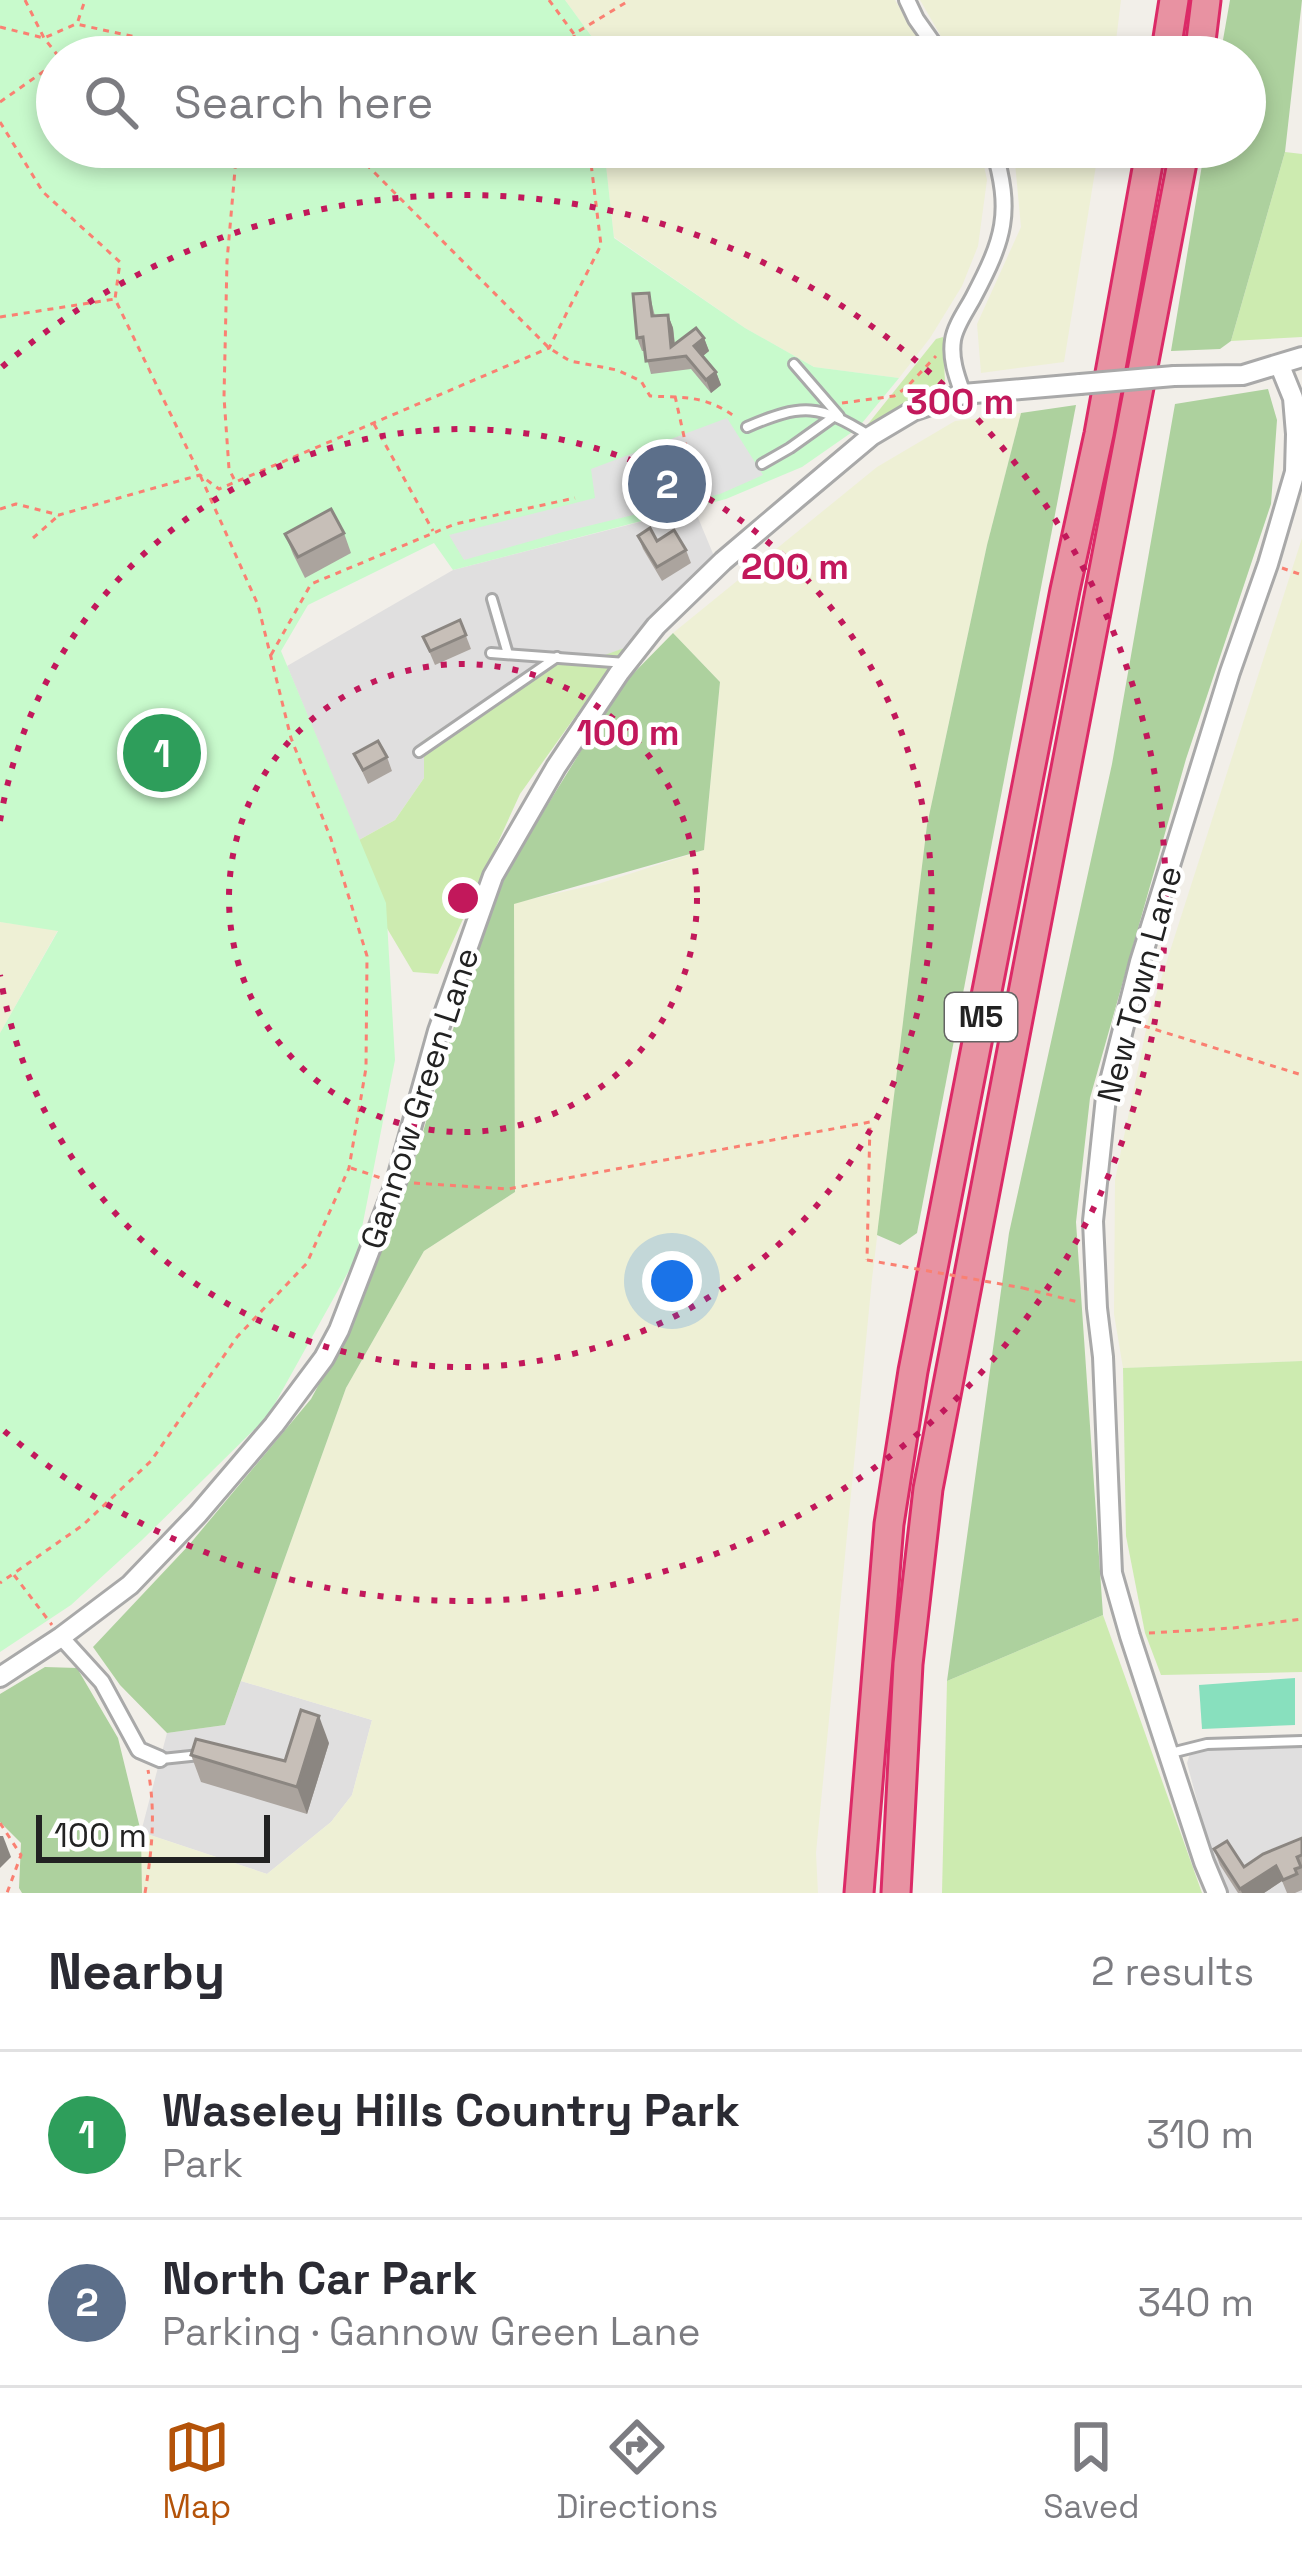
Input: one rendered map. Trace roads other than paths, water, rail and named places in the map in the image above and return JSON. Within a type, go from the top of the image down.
[{"type":"highway","points":[[1168,36],[1174,0]]},
{"type":"highway","points":[[1202,36],[1206,0]]},
{"type":"highway","name":"M5","points":[[860,1893],[889,1524],[913,1371],[1147,168]]},
{"type":"highway","name":"M5","points":[[896,1893],[908,1664],[928,1489],[1181,168]]},
{"type":"street","points":[[908,0],[928,36]]},
{"type":"street","points":[[963,394],[953,363],[953,336],[1002,236],[1005,198],[997,168]]},
{"type":"street","name":"Gannow Green Lane","points":[[0,1677],[130,1585],[198,1514],[324,1358],[396,1182],[438,1031],[493,876],[556,767],[656,626],[723,561],[872,436],[913,411],[963,394],[1174,376],[1243,375],[1302,357]]},
{"type":"street","name":"New Town Lane","points":[[1217,1893],[1112,1573],[1093,1221],[1106,1096],[1125,1021],[1294,472],[1293,398],[1280,365]]},
{"type":"street","points":[[61,1636],[102,1682],[139,1750],[160,1759]]},
{"type":"lane","points":[[794,364],[837,417]]},
{"type":"lane","points":[[747,427],[779,414],[814,409],[872,436]]},
{"type":"lane","points":[[762,464],[837,417]]},
{"type":"lane","points":[[492,599],[508,654]]},
{"type":"lane","points":[[491,653],[627,663]]},
{"type":"lane","points":[[419,752],[556,657]]},
{"type":"lane","points":[[1169,1753],[1207,1744],[1302,1741]]},
{"type":"lane","points":[[160,1759],[209,1755]]},
{"type":"place","name":"North Car Park","points":[[667,484]]},
{"type":"place","name":"Waseley Hills Country Park","points":[[162,753]]}]
